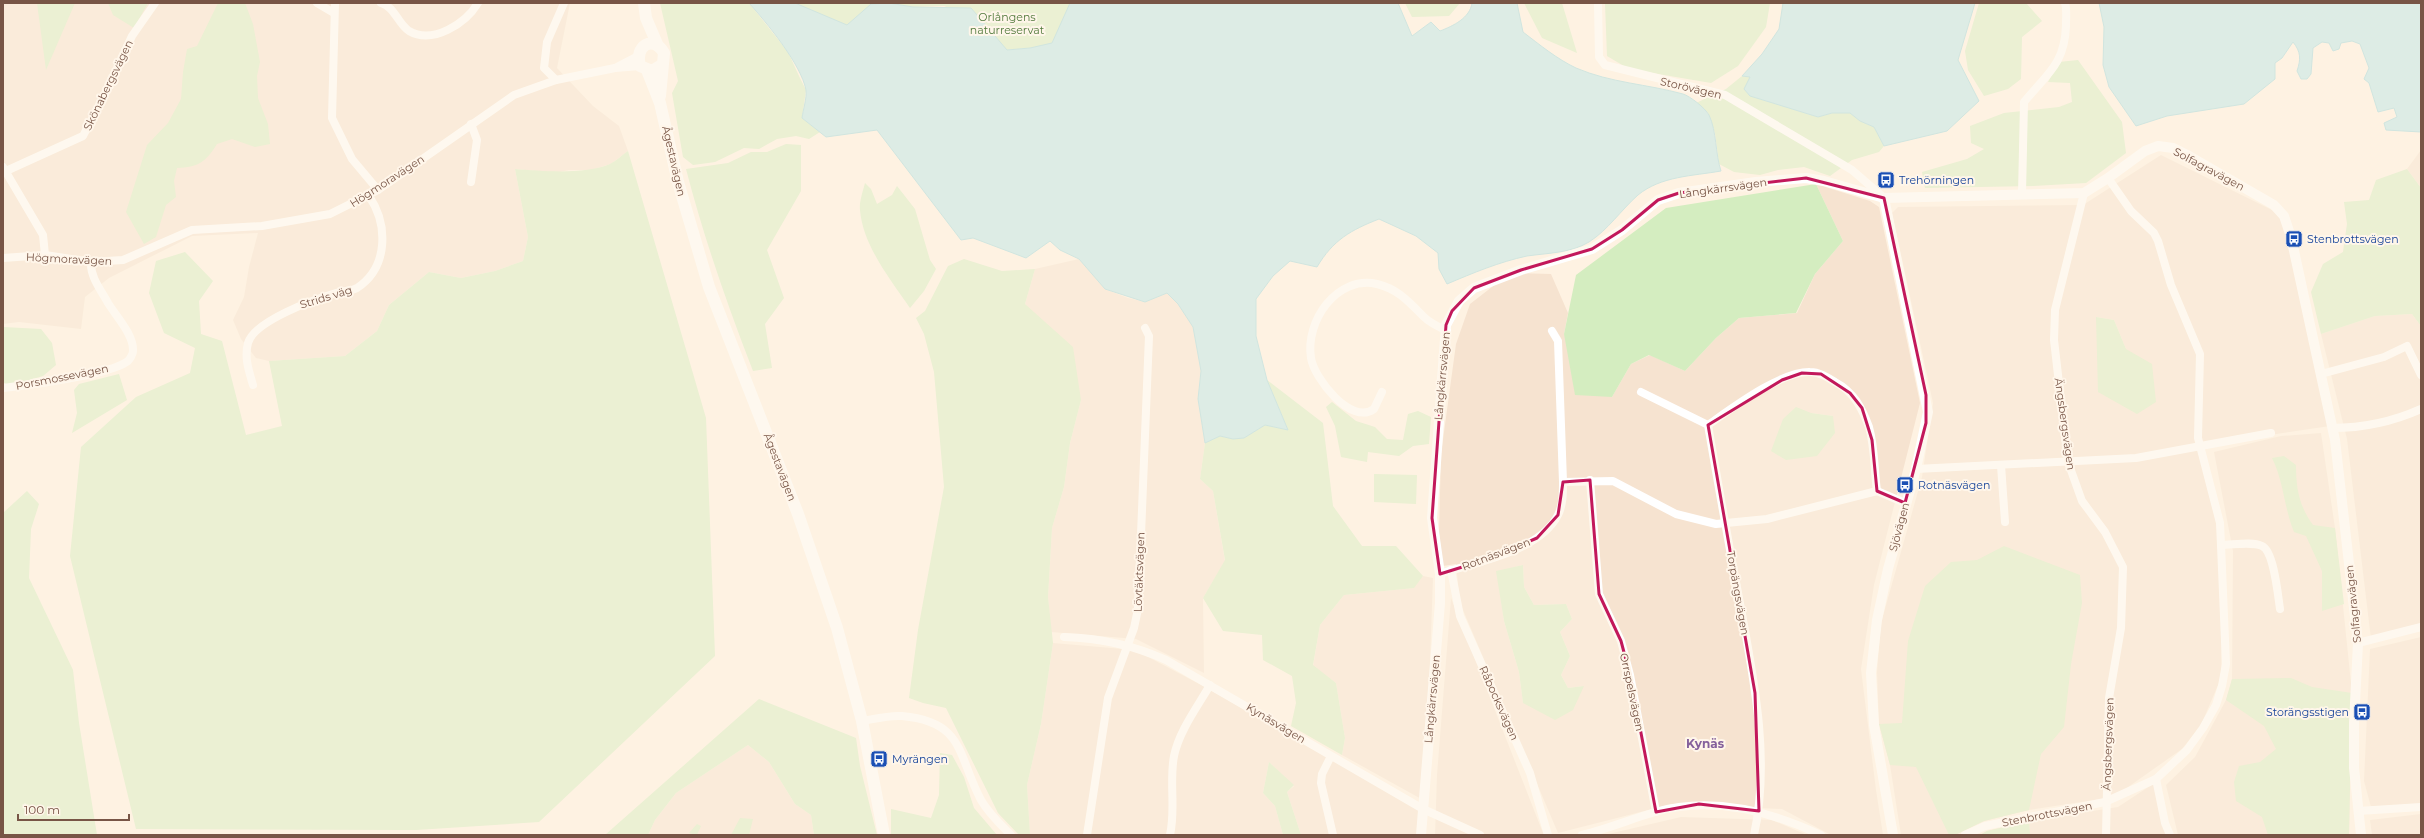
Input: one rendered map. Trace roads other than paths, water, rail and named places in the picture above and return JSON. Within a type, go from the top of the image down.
[{"type":"main road","name":"Ågestavägen","points":[[644,3],[646,18],[642,60],[660,104],[678,182],[709,287],[798,514],[837,628],[862,720],[884,835]]},
{"type":"main road","name":"Ågestavägen","points":[[646,18],[658,46],[664,53],[660,104]]},
{"type":"main road","points":[[658,46],[652,43],[646,44],[642,60],[652,71],[662,65]]},
{"type":"street","name":"Skönabergsvägen","points":[[4,169],[83,136],[108,88],[132,36],[155,3]]},
{"type":"street","points":[[317,3],[334,13]]},
{"type":"street","points":[[334,3],[332,118],[352,159],[378,190]]},
{"type":"street","points":[[381,3],[390,8],[409,31],[426,34],[450,29],[460,24],[478,3]]},
{"type":"street","points":[[556,80],[544,68],[544,53],[564,3]]},
{"type":"street","name":"Storövägen","points":[[1598,3],[1599,57],[1605,65],[1725,95],[1852,170],[1884,198]]},
{"type":"street","points":[[2022,194],[2024,102],[2048,77],[2063,51],[2066,34],[2065,3]]},
{"type":"street","name":"Högmoravägen","points":[[3,258],[45,256],[91,262],[122,260],[192,230],[262,226],[330,214],[369,196],[514,95],[556,80],[615,68],[642,60]]},
{"type":"street","points":[[471,124],[477,140],[471,182]]},
{"type":"street","name":"Solfagravägen","points":[[2084,193],[2108,178],[2145,151],[2158,146],[2173,148],[2277,208],[2284,216],[2291,237],[2335,440],[2358,643],[2354,723],[2354,768],[2361,835]]},
{"type":"street","points":[[4,169],[43,235],[45,256]]},
{"type":"street","name":"Långkärrsvägen","points":[[1421,835],[1440,603],[1440,574],[1432,518],[1436,446],[1447,331],[1446,325],[1452,311],[1459,301],[1474,288],[1521,270],[1592,249],[1622,230],[1658,200],[1687,192],[1756,182],[1806,178],[1884,198]]},
{"type":"street","name":"Stenbrottsvägen","points":[[1965,835],[1985,826],[2105,802],[2156,779],[2187,750],[2203,728],[2216,705],[2222,686],[2226,664],[2220,523],[2199,446],[2198,347],[2171,285],[2158,241],[2154,233],[2131,211],[2108,178]]},
{"type":"street","points":[[1884,198],[2084,193]]},
{"type":"street","name":"Ängsbergsvägen","points":[[2084,193],[2055,310],[2054,340],[2068,462],[2082,501],[2105,532],[2123,567],[2121,628],[2109,698],[2105,802],[2106,835]]},
{"type":"street","name":"Strids väg","points":[[253,385],[246,358],[248,342],[254,334],[278,317],[302,304],[356,289],[367,279],[375,267],[382,250],[382,225],[378,210],[369,196]]},
{"type":"street","name":"Sjövägen","points":[[1884,198],[1926,395],[1928,412],[1916,469],[1905,503],[1877,620],[1871,673],[1874,725],[1893,835]]},
{"type":"street","name":"Porsmossevägen","points":[[3,388],[79,376],[128,361],[133,353],[133,346],[123,326],[98,286],[91,268],[91,262]]},
{"type":"street","points":[[1382,392],[1374,409],[1365,413],[1355,412],[1337,399],[1315,370],[1311,356],[1312,335],[1318,318],[1337,292],[1356,283],[1366,282],[1388,288],[1409,301],[1430,322],[1447,331]]},
{"type":"street","name":"Lövtäktsvägen","points":[[1087,835],[1105,711],[1138,609],[1149,336],[1145,328]]},
{"type":"street","points":[[1552,331],[1558,341],[1563,482],[1590,480],[1610,481],[1622,485],[1655,505],[1686,518],[1726,524],[1767,519],[1877,490],[1905,503]]},
{"type":"street","points":[[2321,374],[2384,358],[2407,346],[2421,375]]},
{"type":"street","points":[[1641,392],[1708,425],[1734,407],[1782,380],[1802,373],[1821,374],[1850,393],[1862,408],[1872,440],[1877,490]]},
{"type":"street","points":[[2332,428],[2356,428],[2385,422],[2421,409]]},
{"type":"street","name":"Torpängsvägen","points":[[1708,425],[1755,693],[1759,738],[1759,811],[1754,835]]},
{"type":"street","points":[[1916,469],[2136,458],[2271,432]]},
{"type":"street","points":[[2001,465],[2005,522]]},
{"type":"street","name":"Orrspelsvägen","points":[[1590,480],[1599,594],[1620,641],[1630,675],[1656,812]]},
{"type":"street","name":"Rotnäsvägen","points":[[1440,574],[1521,547],[1536,538],[1550,526],[1558,515],[1563,494],[1563,482]]},
{"type":"street","points":[[2221,545],[2258,545],[2266,549],[2270,557],[2280,609]]},
{"type":"street","name":"Råbocksvägen","points":[[1451,570],[1460,616],[1530,774],[1548,835]]},
{"type":"street","points":[[2358,643],[2421,627]]},
{"type":"street","name":"Kynäsvägen","points":[[1064,637],[1091,638],[1127,645],[1166,660],[1423,809],[1480,835]]},
{"type":"street","points":[[1170,835],[1174,808],[1173,768],[1176,748],[1210,685]]},
{"type":"street","points":[[862,720],[900,716],[921,719],[944,728],[957,744],[981,800],[992,816],[1011,835]]},
{"type":"street","points":[[1331,756],[1322,774],[1320,783],[1333,835]]},
{"type":"street","points":[[2156,779],[2165,823],[2170,835]]},
{"type":"street","points":[[1582,835],[1656,812],[1699,804],[1759,811],[1793,822],[1821,835]]},
{"type":"street","points":[[2358,811],[2421,807]]},
{"type":"water","points":[[749,3],[795,3],[847,25],[871,4],[889,3],[913,7],[971,8],[1007,50],[1030,48],[1052,43],[1070,3],[1398,3],[1412,36],[1431,22],[1440,31],[1450,27],[1460,21],[1468,13],[1472,3],[1517,3],[1523,32],[1549,52],[1576,68],[1602,77],[1683,94],[1697,103],[1707,112],[1712,122],[1721,171],[1667,180],[1647,189],[1638,195],[1602,232],[1582,246],[1506,261],[1447,284],[1439,269],[1438,253],[1416,236],[1379,219],[1351,232],[1336,243],[1317,267],[1290,261],[1273,276],[1256,299],[1256,336],[1267,380],[1288,430],[1265,425],[1244,438],[1233,439],[1220,436],[1205,443],[1198,399],[1201,371],[1193,327],[1178,304],[1167,293],[1145,302],[1105,289],[1079,259],[1060,250],[1050,241],[1026,258],[973,238],[961,240],[877,130],[826,137],[802,118],[806,93],[803,80],[782,44]]},
{"type":"water","name":"Trehörningen","points":[[1783,3],[1975,3],[1958,60],[1979,101],[1947,131],[1884,146],[1874,127],[1860,121],[1850,113],[1832,113],[1818,117],[1750,96],[1744,89],[1750,77],[1742,76],[1762,54],[1779,29]]},
{"type":"water","points":[[2099,3],[2421,3],[2421,132],[2386,130],[2384,123],[2397,117],[2394,108],[2378,112],[2369,83],[2364,79],[2369,68],[2360,44],[2352,41],[2341,43],[2339,49],[2333,51],[2329,43],[2322,42],[2313,48],[2311,74],[2307,79],[2301,79],[2297,71],[2300,56],[2298,49],[2293,42],[2282,58],[2275,63],[2275,79],[2244,104],[2167,116],[2136,126],[2109,87],[2103,65],[2104,27]]},
{"type":"place","name":"Trehörningen","points":[[1886,180]]},
{"type":"place","name":"Stenbrottsvägen","points":[[2294,239]]},
{"type":"place","name":"Rotnäsvägen","points":[[1905,485]]},
{"type":"place","name":"Storängsstigen","points":[[2362,712]]},
{"type":"place","name":"Myrängen","points":[[879,759]]},
{"type":"district","name":"Kynäs","points":[[1705,743]]},
{"type":"park label","name":"Orlångens naturreservat","points":[[1007,23]]}]
